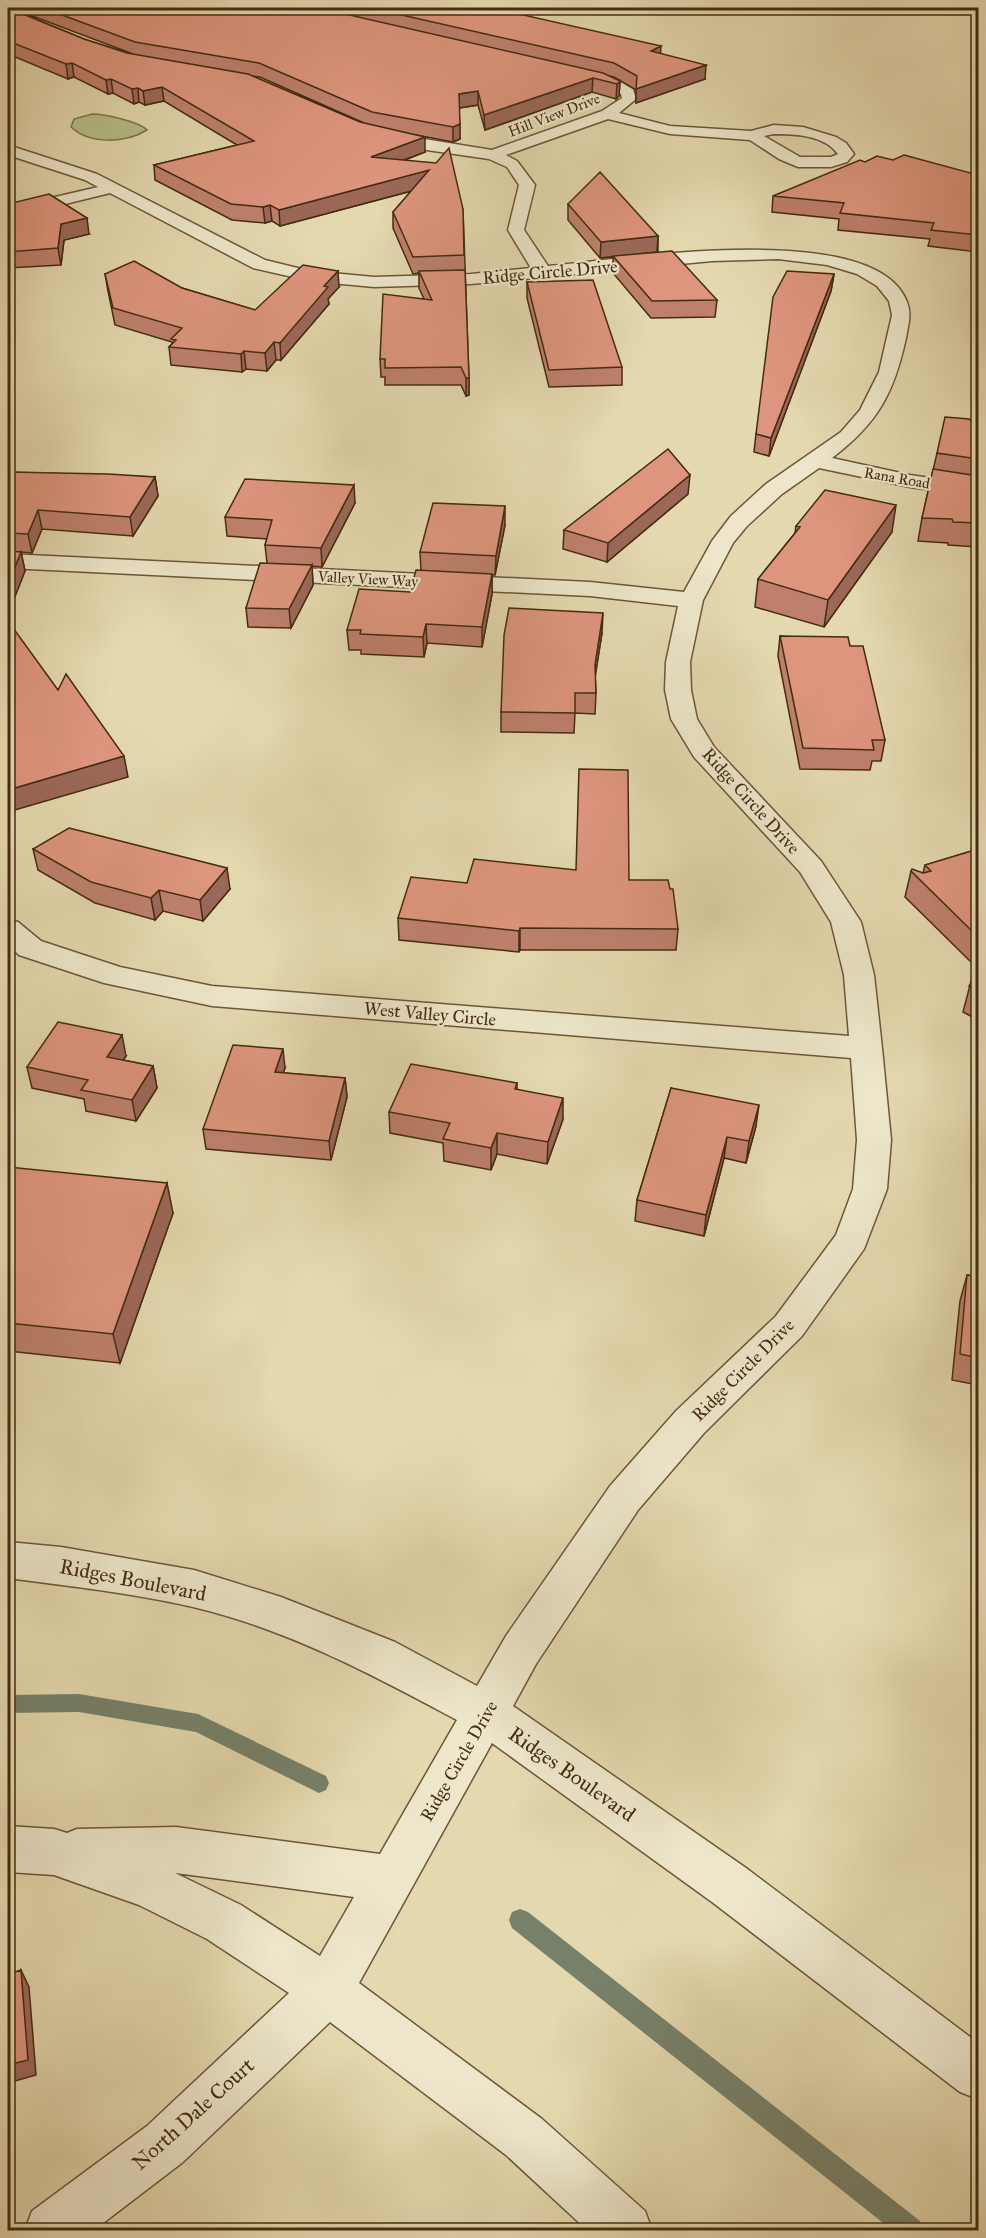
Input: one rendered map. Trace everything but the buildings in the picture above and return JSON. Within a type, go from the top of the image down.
[{"type":"street","name":"Hill View Drive","points":[[493,155],[607,114],[629,99],[628,92],[608,82],[563,72]]},
{"type":"street","points":[[607,114],[670,130],[754,136],[784,156],[798,162],[831,162],[842,159],[846,154],[839,144],[809,133],[771,129],[761,131],[754,136]]},
{"type":"street","points":[[367,132],[413,143],[493,155],[512,164],[527,184],[516,230],[543,273]]},
{"type":"street","name":"Ridge Circle Drive","points":[[8,150],[72,170],[113,188],[246,258],[290,272],[346,281],[460,280],[712,256],[778,254],[830,260],[875,276],[892,292],[898,301],[901,315],[889,372],[869,412],[848,436],[774,489],[739,521],[723,541],[691,600],[678,662],[678,690],[684,719],[703,751],[811,867],[846,922],[859,975],[866,1048],[874,1140],[870,1189],[852,1240],[789,1326],[690,1422],[624,1498],[521,1650],[328,1990]]},
{"type":"street","points":[[8,213],[113,188]]},
{"type":"street","name":"Rana Road","points":[[816,461],[910,481],[978,491]]},
{"type":"street","name":"Valley View Way","points":[[8,561],[590,589],[691,600]]},
{"type":"street","name":"West Valley Circle","points":[[8,930],[30,948],[115,976],[212,996],[866,1048]]},
{"type":"street","name":"Ridges Boulevard","points":[[8,1560],[61,1565],[194,1589],[281,1616],[380,1656],[486,1713],[729,1885],[978,2074]]},
{"type":"street","points":[[8,1849],[54,1852],[176,1850],[392,1879]]},
{"type":"street","points":[[54,1852],[148,1885],[224,1922],[328,1990],[524,2137],[626,2230]]},
{"type":"street","name":"North Dale Court","points":[[51,2230],[165,2144],[328,1990]]},
{"type":"green space","points":[[92,114],[122,119],[147,130],[129,138],[108,140],[88,137],[71,127],[74,119]]},
{"type":"waterway","points":[[8,1704],[79,1703],[198,1723],[319,1783]]},
{"type":"waterway","points":[[520,1920],[911,2230]]}]
